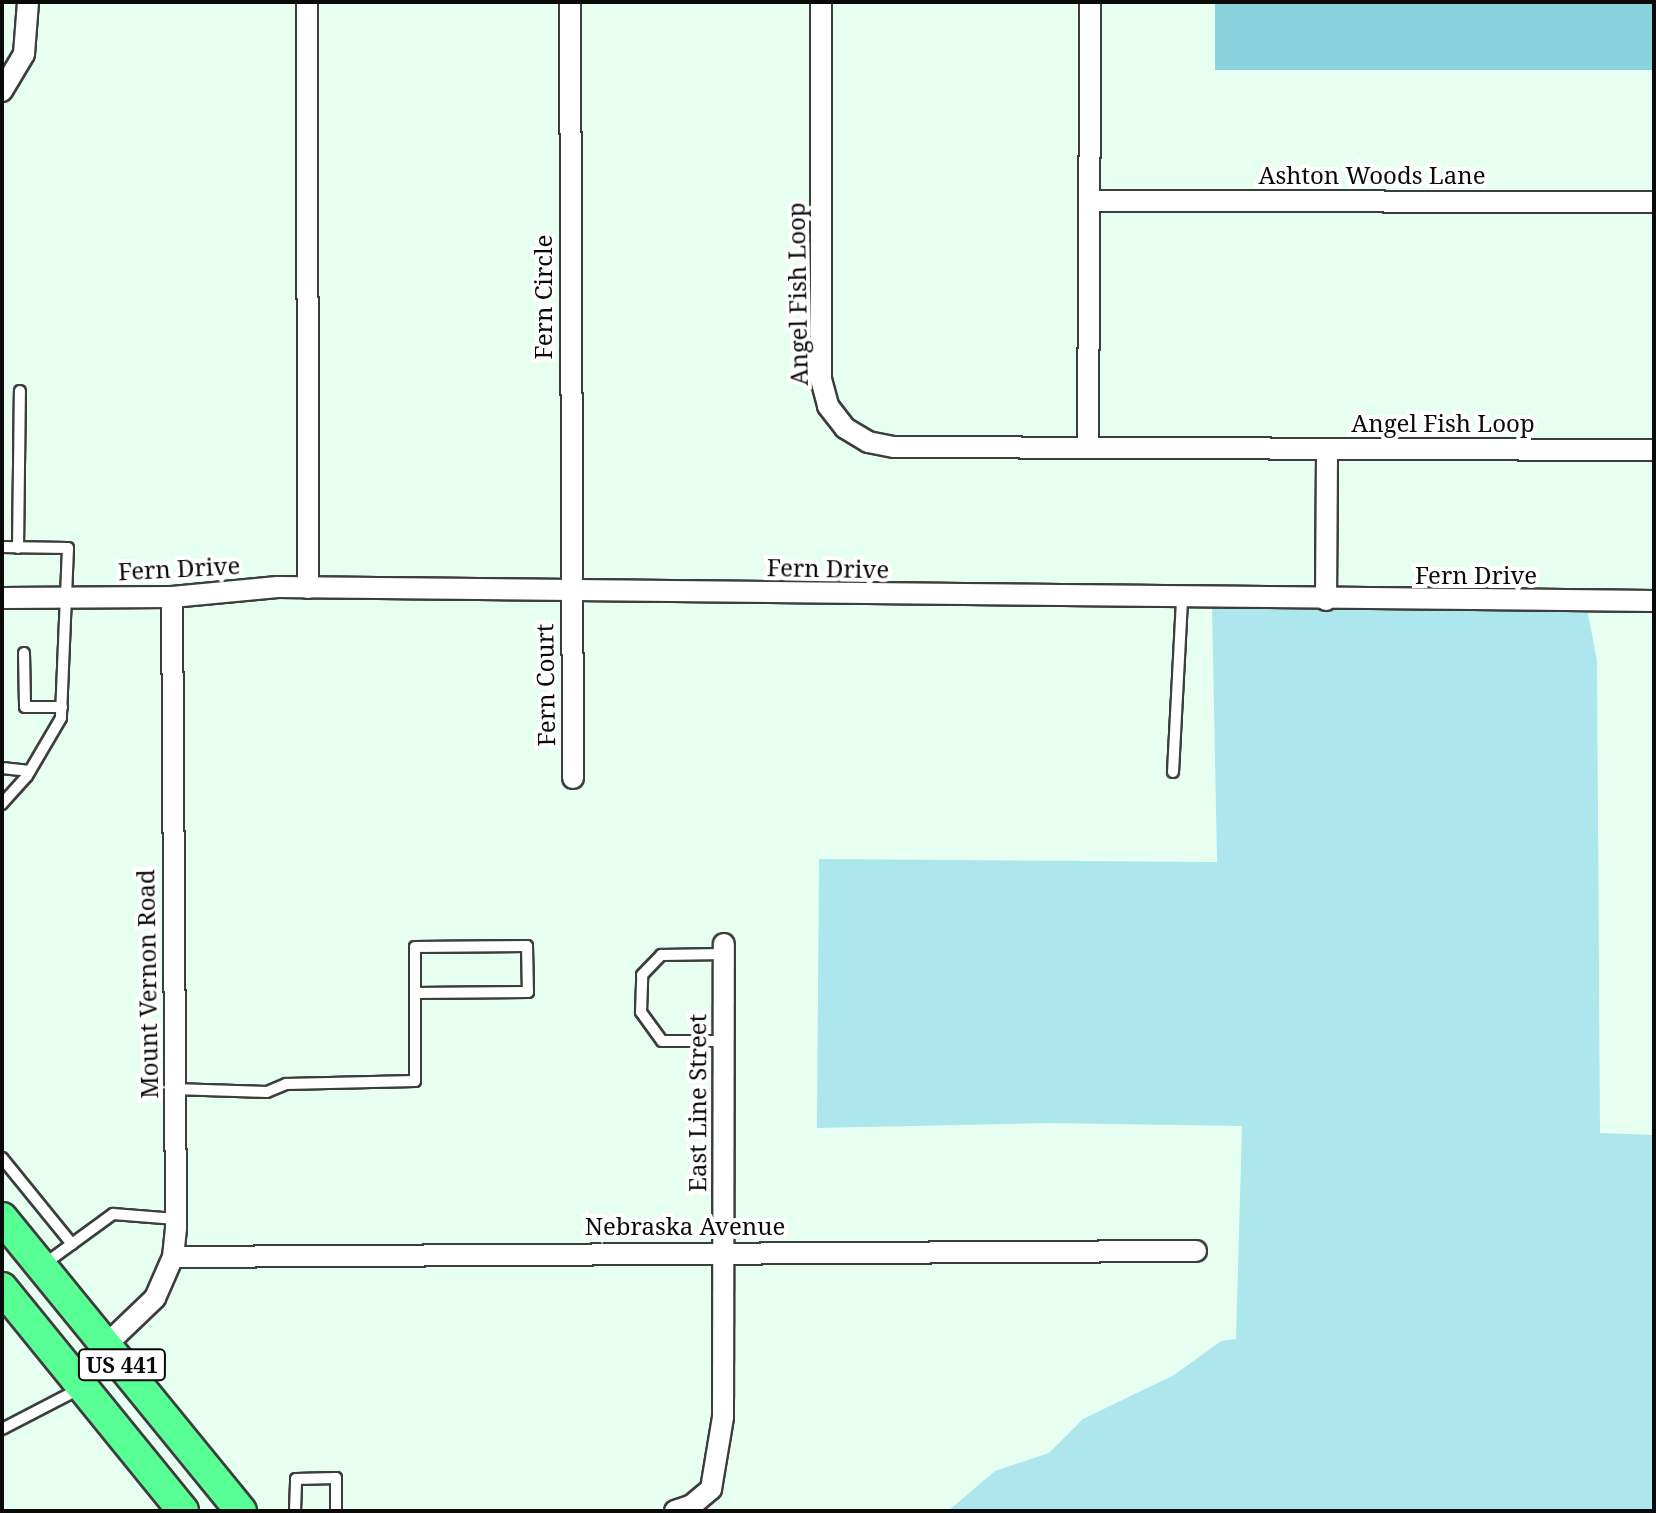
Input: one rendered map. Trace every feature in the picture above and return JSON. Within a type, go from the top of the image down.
[{"type":"main road","name":"US 441","points":[[2,1218],[241,1511]]},
{"type":"main road","points":[[2,1248],[63,1323],[102,1341]]},
{"type":"main road","name":"US 441","points":[[2,1288],[176,1502]]},
{"type":"main road","points":[[176,1502],[205,1511]]},
{"type":"street","points":[[2,91],[24,54],[28,2]]},
{"type":"street","points":[[307,2],[308,588]]},
{"type":"street","name":"Fern Circle","points":[[569,592],[570,2]]},
{"type":"street","name":"Angel Fish Loop","points":[[821,2],[821,379],[828,406],[845,428],[868,442],[894,447],[1654,450]]},
{"type":"street","points":[[1088,448],[1090,2]]},
{"type":"street","name":"Ashton Woods Lane","points":[[1089,201],[1654,202]]},
{"type":"street","points":[[1326,600],[1327,449]]},
{"type":"street","name":"Fern Drive","points":[[2,598],[172,597],[308,588],[1182,599],[1654,601]]},
{"type":"street","name":"Fern Court","points":[[569,592],[573,778]]},
{"type":"street","name":"Mount Vernon Road","points":[[102,1341],[155,1298],[173,1257],[176,1219],[172,597]]},
{"type":"street","name":"East Line Street","points":[[675,1511],[703,1498],[717,1475],[723,1417],[724,949]]},
{"type":"street","name":"Nebraska Avenue","points":[[173,1257],[1196,1251]]},
{"type":"lane","points":[[18,548],[20,391]]},
{"type":"lane","points":[[2,547],[68,548],[62,707],[30,771],[2,804]]},
{"type":"lane","points":[[1173,772],[1182,599]]},
{"type":"lane","points":[[24,653],[25,707],[62,707]]},
{"type":"lane","points":[[2,768],[30,771]]},
{"type":"lane","points":[[173,1089],[267,1092],[286,1084],[415,1081],[415,993],[415,947],[527,946],[528,992],[415,993]]},
{"type":"lane","points":[[724,949],[661,955],[642,975],[641,1012],[662,1041],[724,1041]]},
{"type":"lane","points":[[2,1158],[72,1244]]},
{"type":"lane","points":[[41,1266],[113,1214],[176,1219]]},
{"type":"lane","points":[[2,1429],[83,1387]]},
{"type":"lane","points":[[295,1511],[296,1479],[336,1478],[336,1511]]},
{"type":"shaded area","points":[[1215,2],[1654,2],[1654,70],[1215,70]]},
{"type":"shaded area","points":[[1586,603],[1597,661],[1600,1133],[1654,1135],[1654,1511],[948,1511],[995,1471],[1049,1453],[1083,1419],[1174,1375],[1221,1341],[1236,1339],[1242,1126],[1049,1123],[817,1128],[819,859],[1217,862],[1212,605]]}]
